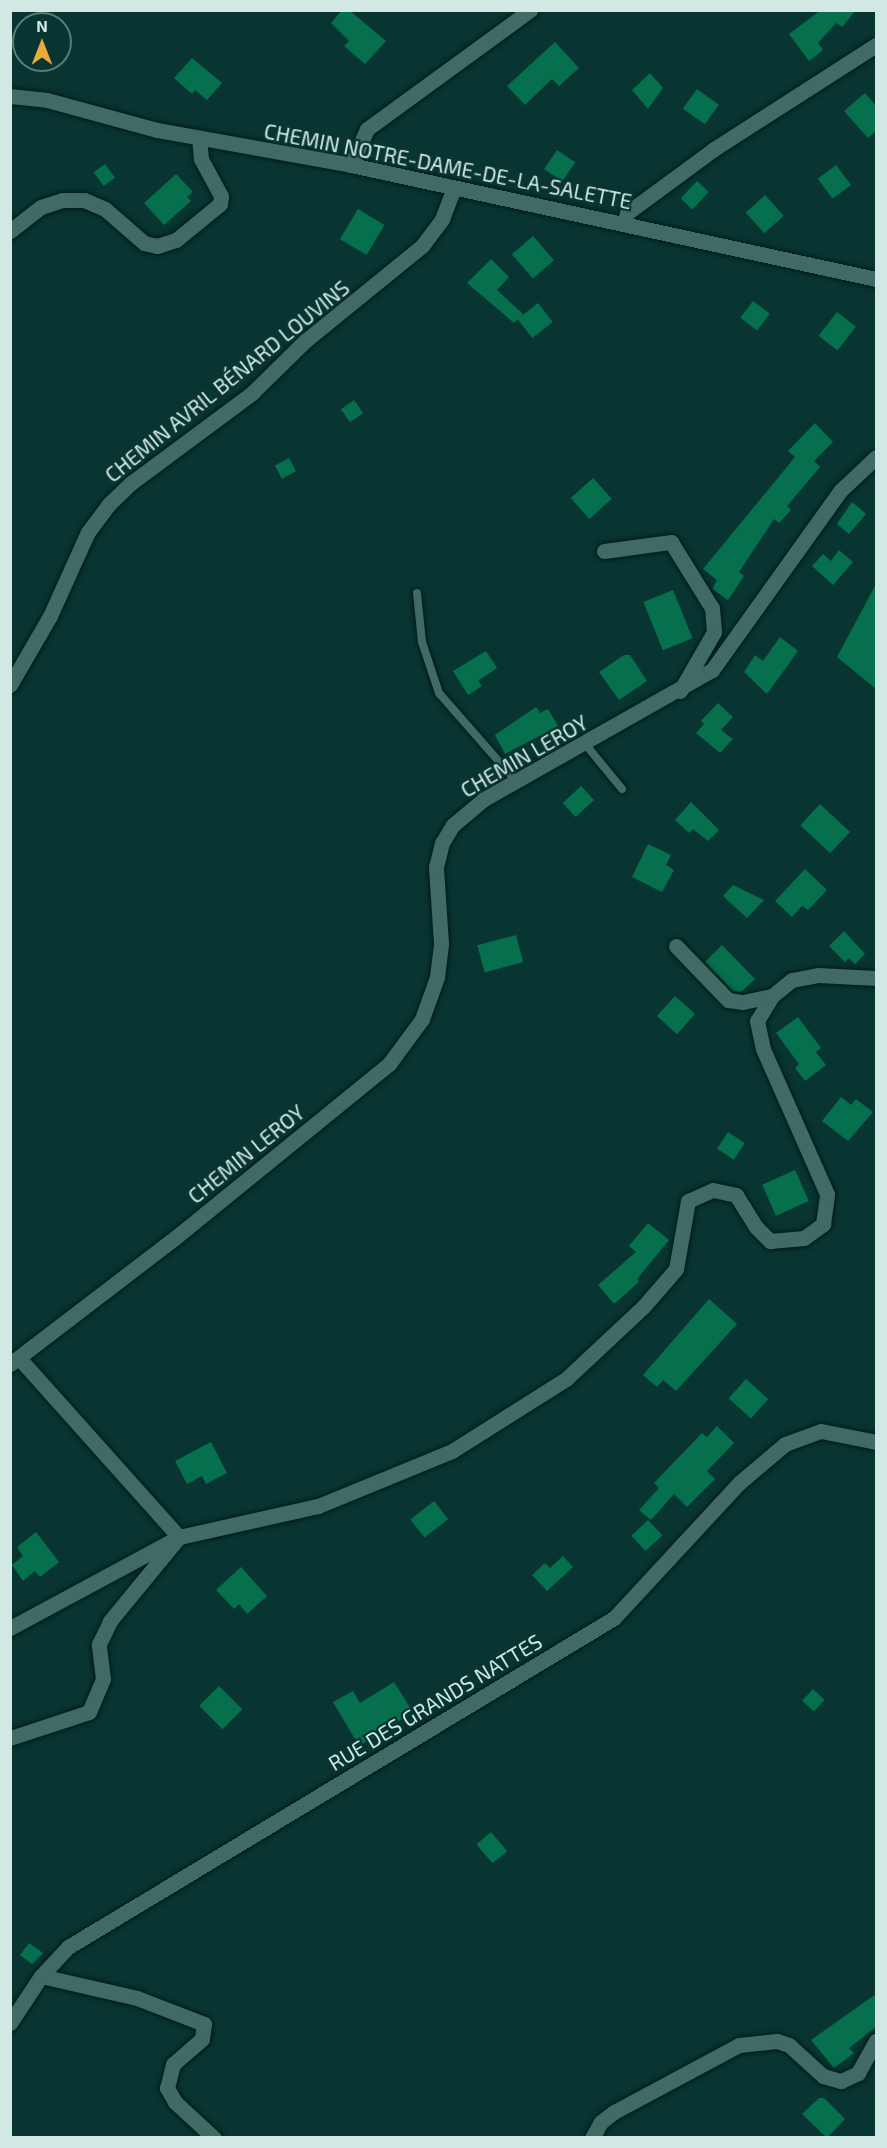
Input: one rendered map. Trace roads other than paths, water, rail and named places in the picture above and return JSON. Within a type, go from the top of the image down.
[{"type":"street","points":[[351,165],[367,129],[375,122],[507,30],[530,10]]},
{"type":"street","points":[[624,223],[627,213],[714,149],[876,45]]},
{"type":"street","name":"CHEMIN NOTRE-DAME-DE-LA-SALETTE","points":[[10,96],[47,100],[199,138],[351,165],[876,279]]},
{"type":"street","points":[[10,231],[41,207],[62,200],[84,200],[105,209],[144,243],[157,246],[176,240],[220,204],[221,196],[201,159],[199,138]]},
{"type":"street","name":"CHEMIN AVRIL BÉNARD LOUVINS","points":[[10,685],[50,616],[88,531],[108,505],[131,483],[252,393],[305,341],[422,246],[442,219],[454,188]]},
{"type":"street","name":"CHEMIN LEROY","points":[[15,1361],[389,1064],[422,1019],[437,977],[441,943],[435,883],[442,843],[453,825],[472,807],[680,691],[720,662],[841,490],[876,457]]},
{"type":"street","points":[[604,551],[671,542],[712,609],[714,632],[680,691]]},
{"type":"street","points":[[676,946],[728,1000],[743,1002],[772,996]]},
{"type":"street","points":[[10,1628],[179,1537],[318,1506],[452,1451],[566,1379],[643,1307],[676,1269],[688,1201],[713,1190],[736,1195],[756,1227],[770,1241],[804,1238],[823,1224],[826,1194],[763,1049],[757,1022],[772,996],[792,980],[818,975],[876,978]]},
{"type":"street","points":[[15,1361],[179,1537]]},
{"type":"street","name":"RUE DES GRANDS NATTES","points":[[10,2023],[41,1976],[68,1947],[614,1618],[740,1484],[785,1444],[821,1431],[876,1442]]},
{"type":"street","points":[[10,1738],[89,1712],[103,1679],[99,1644],[110,1621],[179,1537]]},
{"type":"street","points":[[41,1976],[137,1998],[204,2024],[202,2039],[173,2064],[167,2088],[176,2102],[214,2138]]},
{"type":"street","points":[[592,2138],[601,2122],[614,2112],[740,2044],[777,2041],[789,2045],[823,2076],[842,2081],[858,2073],[876,2041]]},
{"type":"lane","points":[[417,593],[422,642],[439,693],[517,782]]},
{"type":"lane","points":[[586,745],[622,789]]}]
